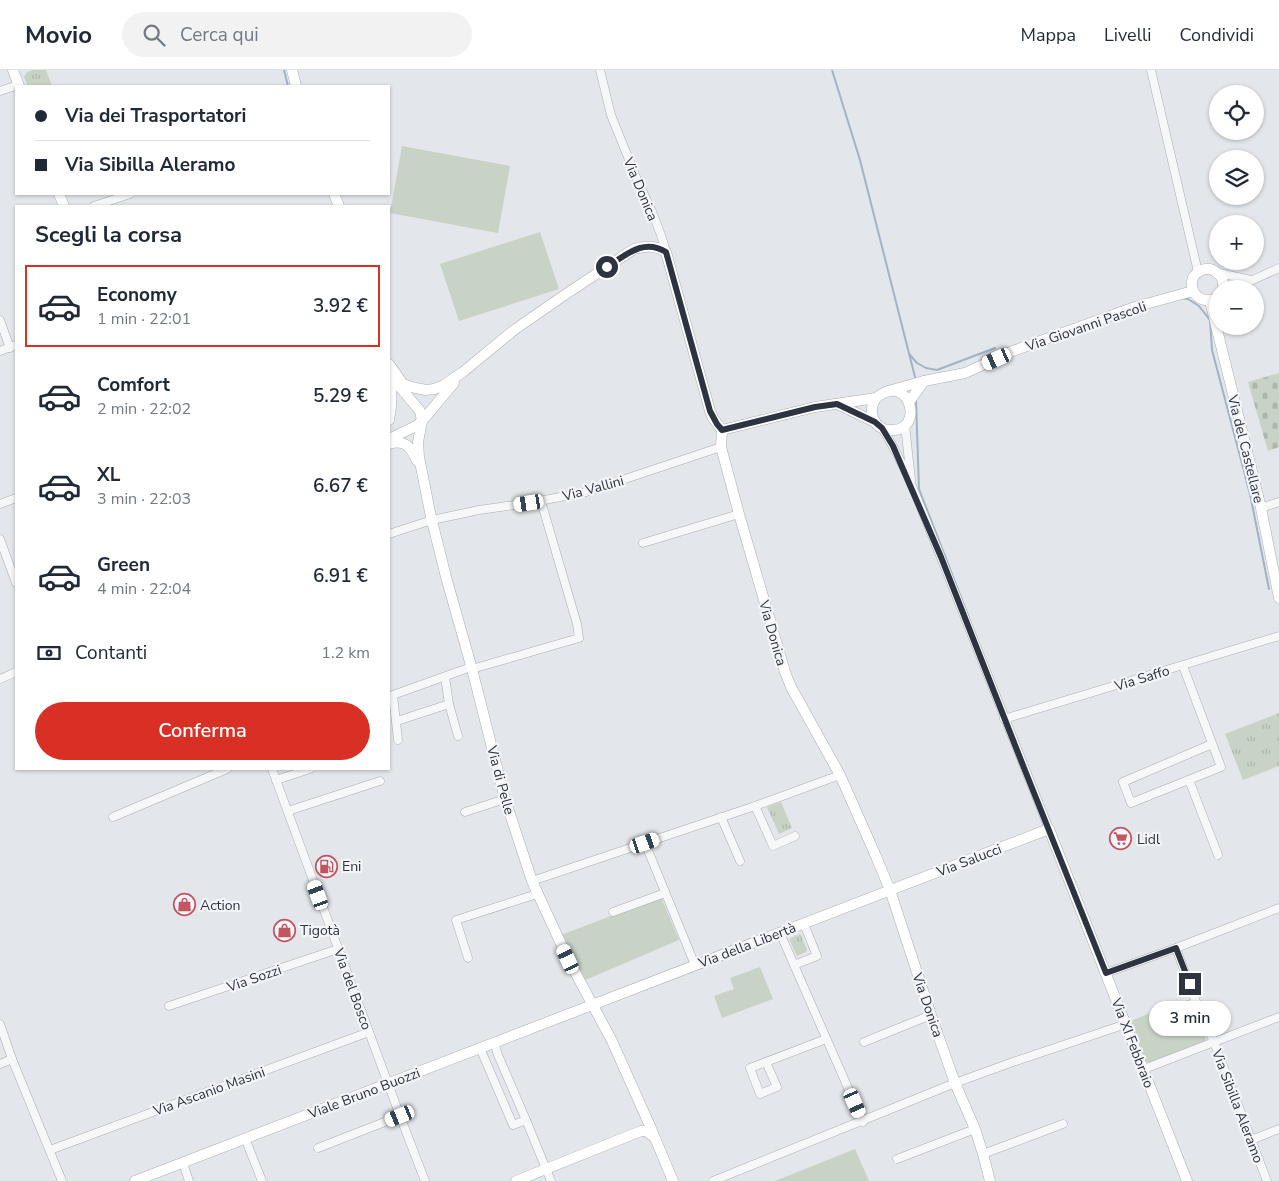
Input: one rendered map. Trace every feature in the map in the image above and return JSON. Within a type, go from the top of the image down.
[{"type":"street","points":[[15,70],[18,85]]},
{"type":"street","points":[[292,70],[296,85]]},
{"type":"street","name":"Via Donica","points":[[600,70],[611,115],[654,218],[666,252],[710,411],[722,430],[721,447],[784,672],[840,775],[890,890],[955,1084],[975,1129],[990,1181]]},
{"type":"street","points":[[1151,70],[1198,272]]},
{"type":"street","points":[[0,91],[15,87]]},
{"type":"street","points":[[97,205],[127,195]]},
{"type":"street","points":[[390,364],[403,384],[421,390],[442,386],[463,372],[514,330],[634,249],[653,246],[666,252]]},
{"type":"street","points":[[1193,291],[1192,281],[1194,276],[1198,272],[1207,269],[1251,280],[1279,268]]},
{"type":"street","points":[[1218,273],[1223,280]]},
{"type":"street","name":"Via Giovanni Pascoli","points":[[722,430],[815,407],[876,398],[888,391],[924,381],[965,373],[1013,352],[1135,307],[1193,291]]},
{"type":"street","name":"Via del Castellare","points":[[1193,291],[1202,300],[1209,299]]},
{"type":"street","points":[[0,320],[13,346],[0,351]]},
{"type":"street","name":"Via del Castellare","points":[[1222,335],[1279,598]]},
{"type":"street","points":[[390,366],[398,386],[418,407],[422,421]]},
{"type":"street","points":[[390,371],[392,388],[390,412]]},
{"type":"street","points":[[390,439],[422,421],[463,372]]},
{"type":"street","points":[[909,402],[924,381]]},
{"type":"street","points":[[837,404],[892,431],[905,425],[911,413],[906,397],[895,391],[888,391]]},
{"type":"street","points":[[876,398],[871,408],[872,415],[878,425]]},
{"type":"street","name":"Via di Pelle","points":[[422,421],[418,442],[419,456],[432,520],[505,799],[532,881],[568,959],[612,1040],[673,1181]]},
{"type":"street","name":"Via XI Febbraio","points":[[878,425],[893,446],[948,575],[1187,1181]]},
{"type":"street","name":"Via XI Febbraio","points":[[905,425],[911,487]]},
{"type":"street","points":[[390,444],[400,442],[408,445],[414,452],[421,472]]},
{"type":"street","name":"Via Vallini","points":[[390,534],[432,520],[479,510],[586,492],[721,447]]},
{"type":"street","points":[[0,504],[15,498]]},
{"type":"street","points":[[398,740],[393,696],[472,668],[579,638],[577,624],[540,501]]},
{"type":"street","points":[[1261,508],[1279,502]]},
{"type":"street","points":[[643,543],[739,514]]},
{"type":"street","points":[[0,539],[15,580]]},
{"type":"street","name":"Via Saffo","points":[[1004,719],[1279,636]]},
{"type":"street","points":[[1183,666],[1221,767],[1131,803],[1123,782],[1212,744]]},
{"type":"street","points":[[0,679],[15,672]]},
{"type":"street","points":[[444,678],[458,736]]},
{"type":"street","points":[[397,721],[449,704]]},
{"type":"street","points":[[113,817],[225,770]]},
{"type":"street","name":"Via del Bosco","points":[[272,770],[425,1181]]},
{"type":"street","points":[[276,780],[307,770]]},
{"type":"street","points":[[532,881],[755,806],[840,775]]},
{"type":"street","points":[[1189,780],[1218,855]]},
{"type":"street","points":[[288,812],[380,781]]},
{"type":"street","points":[[465,812],[505,799]]},
{"type":"street","points":[[755,806],[773,846],[795,836]]},
{"type":"street","points":[[721,817],[740,861]]},
{"type":"street","name":"Via Salucci","points":[[890,890],[1049,830]]},
{"type":"street","points":[[645,843],[695,965]]},
{"type":"street","name":"Via della Libertà","points":[[596,1009],[605,1000],[890,890]]},
{"type":"street","points":[[613,912],[666,893]]},
{"type":"street","points":[[468,958],[456,920],[537,894]]},
{"type":"street","points":[[1106,973],[1279,908]]},
{"type":"street","points":[[794,965],[817,956],[804,924]]},
{"type":"street","points":[[780,933],[863,1122]]},
{"type":"street","name":"Via Sibilla Aleramo","points":[[1176,948],[1267,1181]]},
{"type":"street","name":"Via Sozzi","points":[[169,1006],[338,949]]},
{"type":"street","points":[[1154,1019],[1196,1002]]},
{"type":"street","name":"Viale Bruno Buozzi","points":[[135,1181],[388,1084],[496,1047],[596,1009]]},
{"type":"street","points":[[864,1042],[931,1015]]},
{"type":"street","points":[[1144,1069],[1279,1017]]},
{"type":"street","points":[[0,1024],[12,1059],[62,1181]]},
{"type":"street","points":[[713,1181],[955,1084],[1126,1024]]},
{"type":"street","name":"Via Ascanio Masini","points":[[50,1150],[369,1032]]},
{"type":"street","points":[[766,1062],[826,1038]]},
{"type":"street","points":[[496,1047],[551,1181]]},
{"type":"street","points":[[482,1052],[513,1125],[526,1120]]},
{"type":"street","points":[[0,1064],[12,1059]]},
{"type":"street","points":[[318,1148],[400,1116]]},
{"type":"street","points":[[983,1154],[1062,1124]]},
{"type":"street","points":[[897,1159],[975,1129]]},
{"type":"street","points":[[1251,1140],[1279,1129]]},
{"type":"street","points":[[516,1181],[641,1131],[646,1131],[655,1138]]},
{"type":"street","points":[[245,1138],[262,1181]]},
{"type":"street","points":[[183,1163],[190,1181]]},
{"type":"green space","points":[[46,70],[52,85],[28,85],[24,77],[27,72]]},
{"type":"green space","points":[[402,146],[510,166],[498,233],[390,213]]},
{"type":"green space","points":[[540,232],[559,289],[459,321],[440,264]]},
{"type":"green space","points":[[1279,373],[1279,447],[1268,451],[1248,382]]},
{"type":"green space","points":[[1279,713],[1279,766],[1243,780],[1225,734]]},
{"type":"green space","points":[[781,802],[792,828],[779,834],[767,807]]},
{"type":"green space","points":[[661,897],[679,940],[583,981],[561,935]]},
{"type":"green space","points":[[800,934],[807,950],[797,956],[789,939]]},
{"type":"green space","points":[[760,967],[773,999],[722,1018],[714,996],[734,989],[730,978]]},
{"type":"green space","points":[[1194,1008],[1206,1038],[1205,1041],[1149,1063],[1146,1061],[1131,1021],[1150,1013],[1155,1024]]},
{"type":"green space","points":[[855,1149],[869,1181],[775,1181]]},
{"type":"waterway","points":[[284,70],[288,85]]},
{"type":"waterway","points":[[832,70],[860,160],[915,377]]},
{"type":"waterway","points":[[1182,298],[1188,299],[1199,306],[1210,320],[1212,350],[1250,494],[1269,589]]},
{"type":"waterway","points":[[910,355],[917,363],[926,368],[937,370],[995,348]]},
{"type":"waterway","points":[[916,400],[919,489],[969,618]]},
{"type":"place","name":"Lidl","points":[[1121,839]]},
{"type":"place","name":"Eni","points":[[326,866]]},
{"type":"place","name":"Action","points":[[184,905]]},
{"type":"place","name":"Tigotà","points":[[284,930]]},
{"type":"route","points":[[607,267],[634,249],[653,246],[666,252],[710,411],[722,430],[815,407],[837,404],[875,422],[882,428],[893,446],[941,557],[1106,973],[1176,948],[1190,984]]}]
